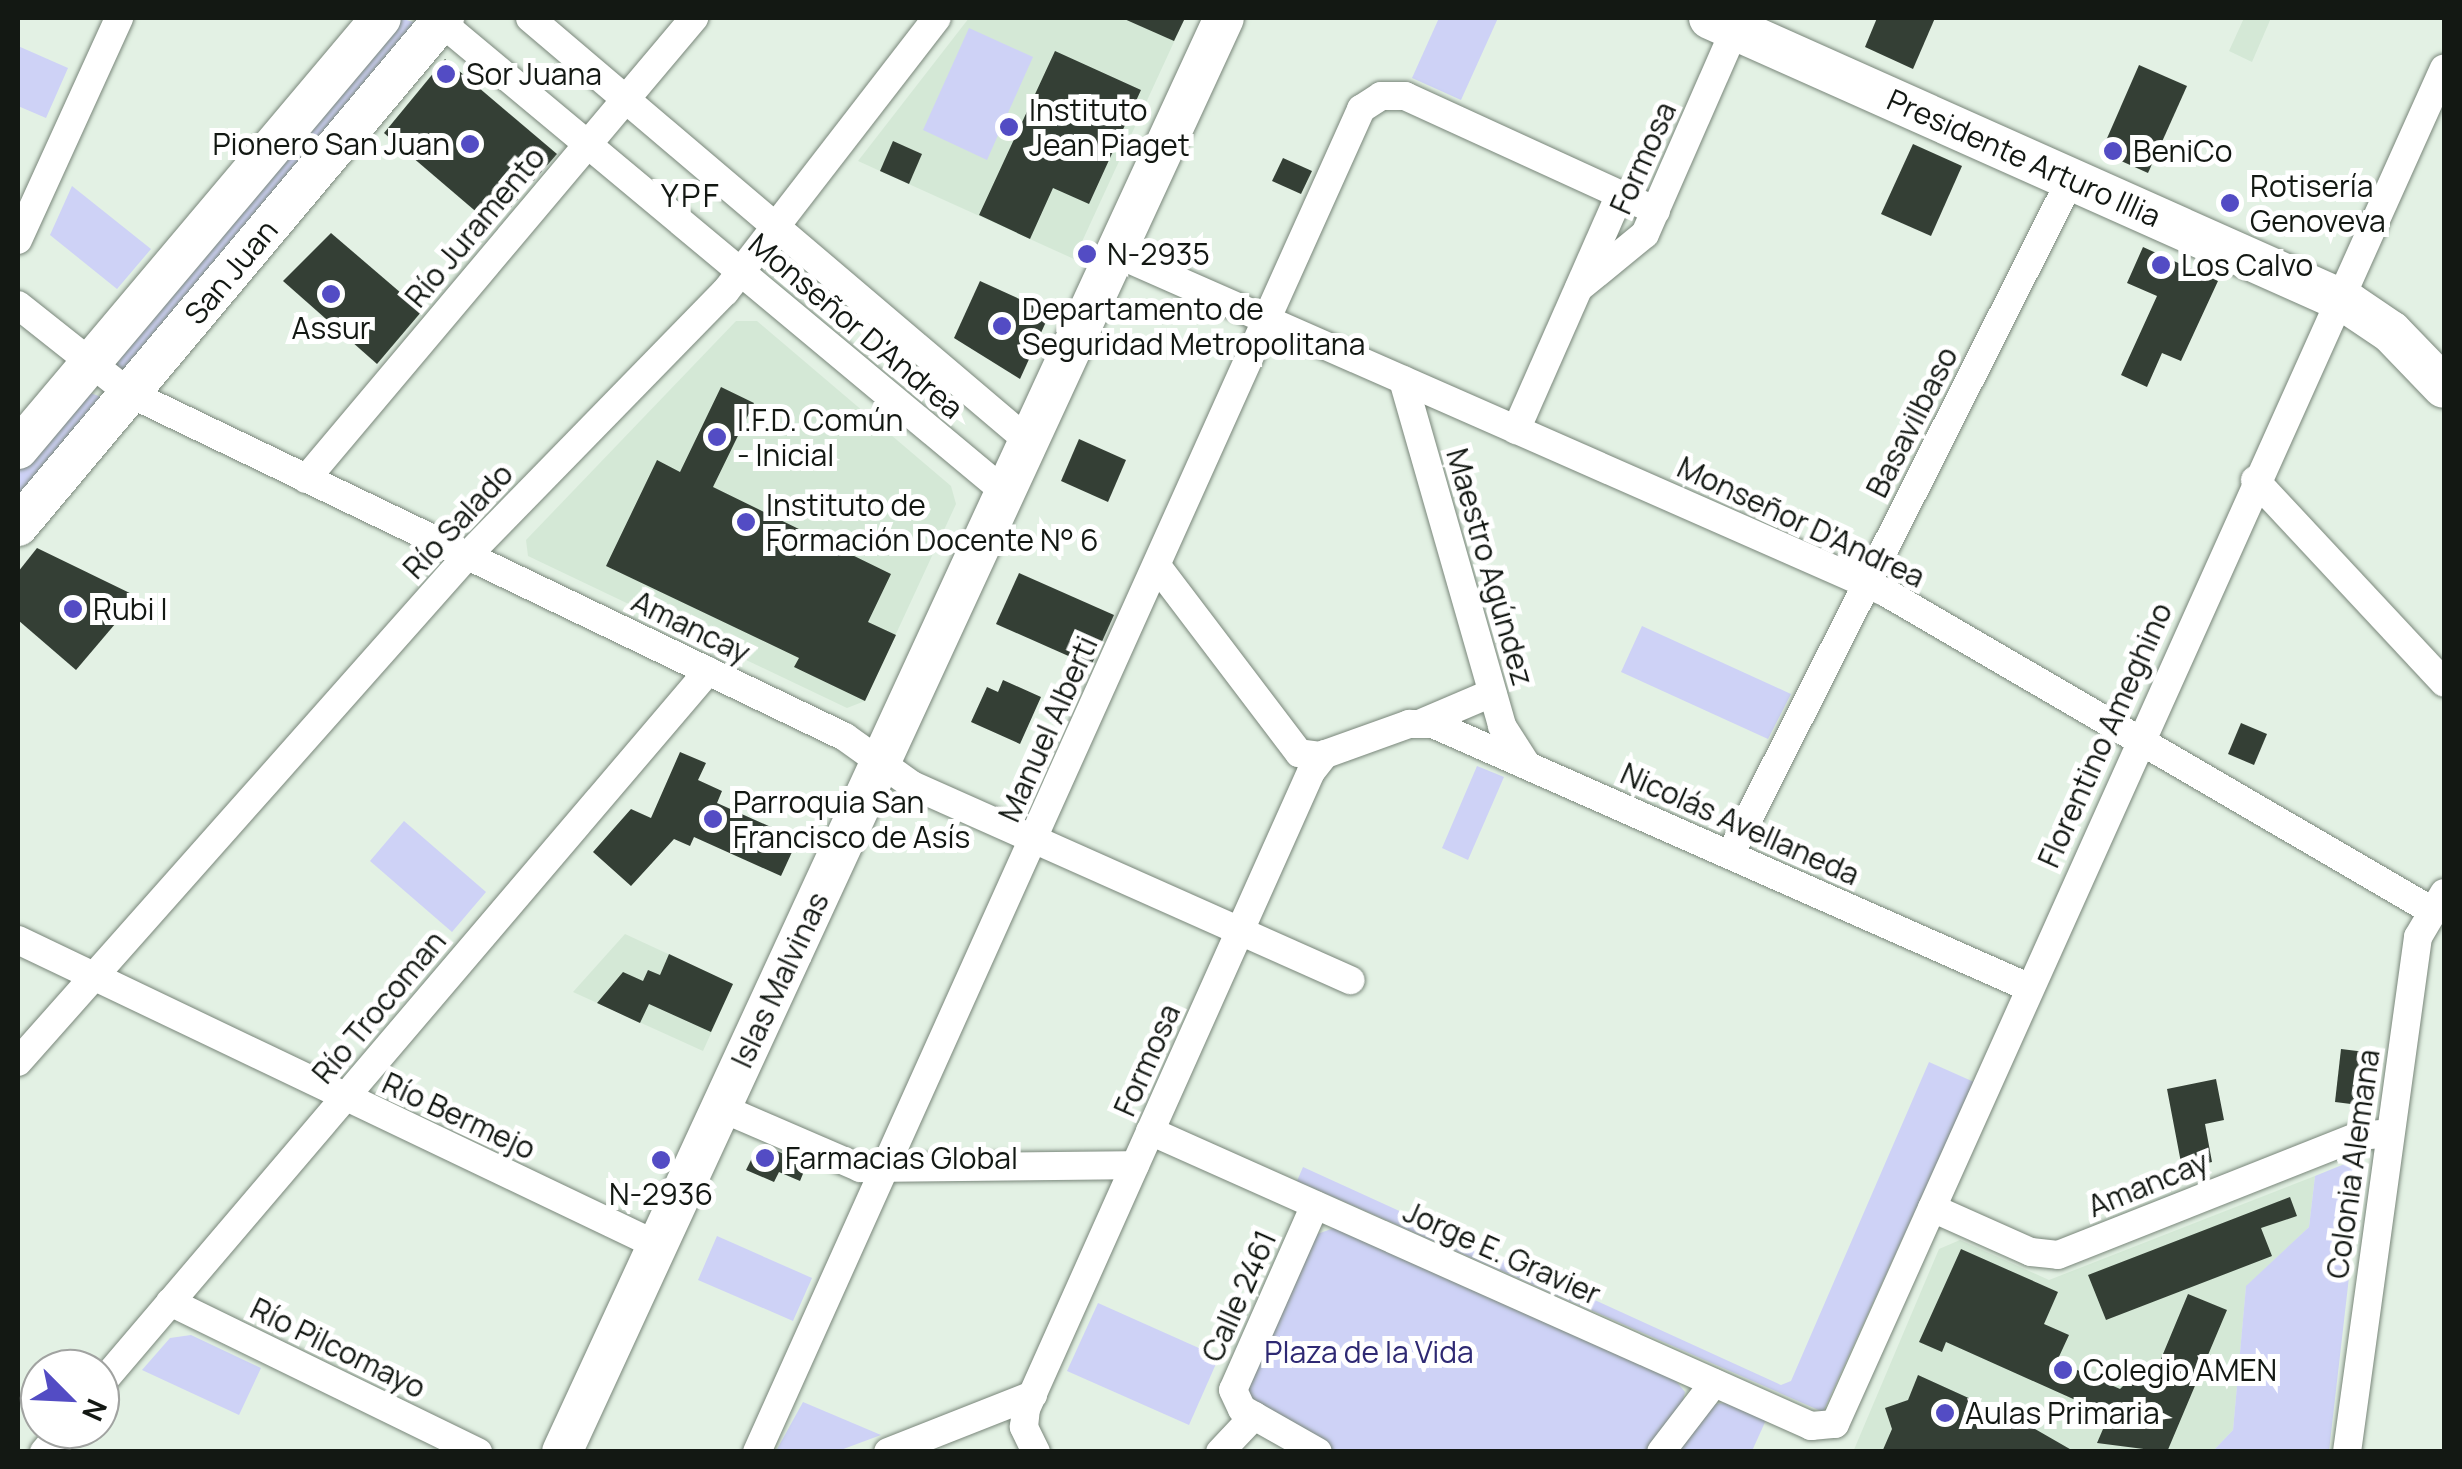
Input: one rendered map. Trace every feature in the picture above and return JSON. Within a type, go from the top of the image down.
[{"type":"main road","name":"San Juan","points":[[18,449],[382,18]]},
{"type":"main road","name":"Islas Malvinas","points":[[562,1452],[1224,18]]},
{"type":"main road","name":"San Juan","points":[[18,526],[440,19]]},
{"type":"main road","name":"Presidente Arturo Illia","points":[[1723,23],[2338,299],[2384,325],[2444,386]]},
{"type":"main road","name":"Presidente Arturo Illia","points":[[2338,299],[2444,413]]},
{"type":"street","points":[[18,240],[119,18]]},
{"type":"street","name":"Monseñor D'Andrea","points":[[530,18],[1028,441]]},
{"type":"street","name":"Río Juramento","points":[[306,478],[694,18]]},
{"type":"street","name":"Río Salado","points":[[18,1062],[467,556],[741,273],[938,18]]},
{"type":"street","name":"Monseñor D'Andrea","points":[[440,19],[1004,492]]},
{"type":"street","name":"Formosa","points":[[1578,288],[1636,246],[1656,211],[1723,23]]},
{"type":"street","name":"Florentino Ameghino","points":[[1829,1428],[1842,1415],[2137,739],[2444,68]]},
{"type":"street","name":"Manuel Alberti","points":[[757,1452],[1358,116],[1381,96],[1405,96],[1620,194]]},
{"type":"street","name":"Basavilbaso","points":[[1730,855],[2071,179]]},
{"type":"street","points":[[1620,194],[1656,211]]},
{"type":"street","name":"Formosa","points":[[1516,430],[1620,194]]},
{"type":"street","name":"Monseñor D'Andrea","points":[[1115,253],[1867,584],[2137,739],[2437,901]]},
{"type":"street","name":"Amancay","points":[[18,305],[129,394],[844,737],[880,764],[1035,839],[1352,980]]},
{"type":"street","name":"Maestro Agúndez","points":[[1403,380],[1492,693],[1508,740],[1528,766]]},
{"type":"street","points":[[2255,480],[2444,684]]},
{"type":"street","points":[[1157,566],[1291,747],[1325,754],[1424,722],[1492,693]]},
{"type":"street","name":"Río Trocoman","points":[[120,1361],[708,671]]},
{"type":"street","name":"Nicolás Avellaneda","points":[[1424,722],[2028,987]]},
{"type":"street","name":"Formosa","points":[[1033,1395],[1240,930],[1325,754]]},
{"type":"street","name":"Colonia Alemana","points":[[2347,1452],[2418,937],[2437,901]]},
{"type":"street","name":"Río Bermejo","points":[[18,940],[657,1246]]},
{"type":"street","points":[[721,1108],[836,1161],[884,1170],[1135,1165]]},
{"type":"street","name":"Jorge E. Gravier","points":[[1150,1131],[1714,1383],[1829,1428]]},
{"type":"street","name":"Amancay","points":[[1932,1208],[2031,1252],[2058,1254],[2358,1136],[2390,1133]]},
{"type":"street","name":"Calle 2461","points":[[1254,1416],[1236,1401],[1234,1386],[1315,1205]]},
{"type":"street","name":"Río Pilcomayo","points":[[170,1302],[478,1452]]},
{"type":"street","points":[[1661,1452],[1714,1383]]},
{"type":"street","points":[[888,1452],[1033,1395]]},
{"type":"street","points":[[1033,1395],[1024,1423],[1036,1452]]},
{"type":"street","points":[[1220,1452],[1254,1416],[1318,1452]]},
{"type":"shaded area","name":"Instituto Jean Piaget","points":[[969,18],[1185,18],[1074,259],[858,161]]},
{"type":"shaded area","points":[[2244,18],[2271,18],[2252,62],[2229,51]]},
{"type":"shaded area","name":"Instituto de Formación Docente N° 6","points":[[736,321],[757,321],[951,486],[956,504],[865,701],[847,708],[528,556],[526,540]]},
{"type":"shaded area","points":[[625,934],[733,984],[703,1051],[573,992]]},
{"type":"shaded area","name":"Colegio AMEN","points":[[2315,1176],[2309,1227],[2246,1287],[2233,1430],[2213,1451],[1853,1452],[1939,1249],[1960,1240],[2049,1280]]},
{"type":"green space","points":[[399,18],[417,23],[124,372],[115,365]]},
{"type":"green space","points":[[1439,18],[1498,18],[1461,100],[1412,78]]},
{"type":"green space","points":[[969,28],[1033,57],[987,160],[923,130]]},
{"type":"green space","points":[[18,46],[68,68],[46,118],[18,106]]},
{"type":"green space","points":[[72,186],[151,249],[117,289],[50,235]]},
{"type":"green space","points":[[85,391],[104,398],[18,510],[18,471]]},
{"type":"green space","points":[[1642,626],[1791,694],[1768,739],[1621,672]]},
{"type":"green space","points":[[1477,766],[1504,777],[1468,860],[1442,848]]},
{"type":"green space","points":[[404,821],[486,892],[452,932],[370,861]]},
{"type":"green space","points":[[1929,1062],[1974,1082],[1823,1412],[1297,1181],[1303,1167],[1781,1385],[1791,1381]]},
{"type":"green space","points":[[2347,1163],[2361,1173],[2329,1451],[2213,1451],[2233,1430],[2246,1286],[2309,1227],[2315,1176]]},
{"type":"green space","name":"Plaza de la Vida","points":[[1334,1228],[1675,1380],[1685,1392],[1681,1409],[1646,1451],[1334,1452],[1250,1403],[1245,1384],[1312,1236]]},
{"type":"green space","points":[[717,1236],[812,1278],[793,1321],[698,1280]]},
{"type":"green space","points":[[1098,1303],[1219,1357],[1189,1425],[1067,1371]]},
{"type":"green space","points":[[191,1335],[261,1368],[239,1415],[142,1370],[170,1338]]},
{"type":"green space","points":[[803,1402],[881,1435],[838,1451],[776,1451]]},
{"type":"green space","points":[[1725,1403],[1766,1420],[1752,1451],[1676,1452],[1715,1404]]},
{"type":"building","points":[[1122,18],[1185,18],[1174,41]]},
{"type":"building","points":[[1877,18],[1935,18],[1913,69],[1865,47]]},
{"type":"building","points":[[1055,51],[1141,90],[1089,204],[1053,188],[1030,239],[979,215]]},
{"type":"building","name":"Pionero San Juan","points":[[445,59],[557,154],[494,227],[384,133]]},
{"type":"building","points":[[2139,65],[2187,86],[2148,173],[2101,152]]},
{"type":"building","points":[[893,141],[922,154],[909,184],[880,171]]},
{"type":"building","points":[[1913,144],[1962,166],[1931,236],[1881,214]]},
{"type":"building","points":[[1283,158],[1312,171],[1301,194],[1272,181]]},
{"type":"building","name":"Assur","points":[[331,233],[422,311],[377,364],[283,281]]},
{"type":"building","points":[[2143,247],[2218,281],[2181,361],[2162,353],[2147,387],[2121,375],[2157,296],[2127,283]]},
{"type":"building","name":"Departamento de Seguridad Metropolitana","points":[[980,281],[1050,313],[1020,379],[954,338]]},
{"type":"building","points":[[721,387],[754,403],[713,487],[891,574],[868,622],[896,635],[865,701],[794,667],[799,658],[606,566],[657,460],[680,472]]},
{"type":"building","points":[[1079,439],[1126,460],[1108,502],[1061,481]]},
{"type":"building","name":"Rubi I","points":[[37,548],[138,597],[76,670],[18,620],[18,572]]},
{"type":"building","points":[[1019,573],[1114,615],[1091,666],[996,624]]},
{"type":"building","points":[[1003,680],[1041,697],[1020,744],[971,722],[987,687],[998,692]]},
{"type":"building","points":[[2241,723],[2267,734],[2254,765],[2228,754]]},
{"type":"building","points":[[680,752],[706,763],[698,780],[722,791],[717,803],[798,839],[781,876],[694,837],[690,846],[674,839],[631,886],[593,852],[631,809],[651,818]]},
{"type":"building","points":[[669,954],[733,984],[711,1032],[649,1004],[640,1023],[597,1003],[623,972],[643,981],[648,970],[660,975]]},
{"type":"building","points":[[2341,1049],[2382,1054],[2375,1107],[2335,1102]]},
{"type":"building","points":[[2216,1079],[2224,1120],[2205,1124],[2212,1162],[2182,1168],[2167,1089]]},
{"type":"building","points":[[770,1148],[807,1164],[800,1181],[779,1172],[774,1182],[746,1170],[754,1154]]},
{"type":"building","points":[[2290,1197],[2297,1216],[2261,1228],[2272,1256],[2106,1320],[2088,1275]]},
{"type":"building","points":[[1961,1249],[2058,1292],[2044,1324],[2069,1335],[2057,1361],[2120,1389],[2133,1376],[2153,1378],[2188,1294],[2227,1310],[2167,1452],[2097,1443],[2109,1415],[1946,1342],[1942,1352],[1919,1342]]},
{"type":"building","name":"Aulas Primaria","points":[[1918,1375],[2028,1425],[2075,1452],[1882,1452],[1892,1429],[1885,1408],[1908,1400]]},
{"type":"place","name":"Sor Juana","points":[[446,74]]},
{"type":"place","name":"Instituto Jean Piaget","points":[[1009,127]]},
{"type":"place","name":"Pionero San Juan","points":[[470,144]]},
{"type":"place","name":"BeniCo","points":[[2113,151]]},
{"type":"place","name":"Rotisería Genoveva","points":[[2230,203]]},
{"type":"place","name":"N-2935","points":[[1087,254]]},
{"type":"place","name":"Los Calvo","points":[[2161,265]]},
{"type":"place","name":"Assur","points":[[331,294]]},
{"type":"place","name":"Departamento de Seguridad Metropolitana","points":[[1002,326]]},
{"type":"place","name":"I.F.D. Común - Inicial","points":[[717,437]]},
{"type":"place","name":"Instituto de Formación Docente N° 6","points":[[746,522]]},
{"type":"place","name":"Rubi I","points":[[73,609]]},
{"type":"place","name":"Parroquia San Francisco de Asís","points":[[713,819]]},
{"type":"place","name":"Farmacias Global","points":[[765,1158]]},
{"type":"place","name":"N-2936","points":[[661,1160]]},
{"type":"place","name":"Colegio AMEN","points":[[2063,1370]]},
{"type":"place","name":"Aulas Primaria","points":[[1945,1413]]},
{"type":"district","name":"YPF","points":[[691,195]]}]
